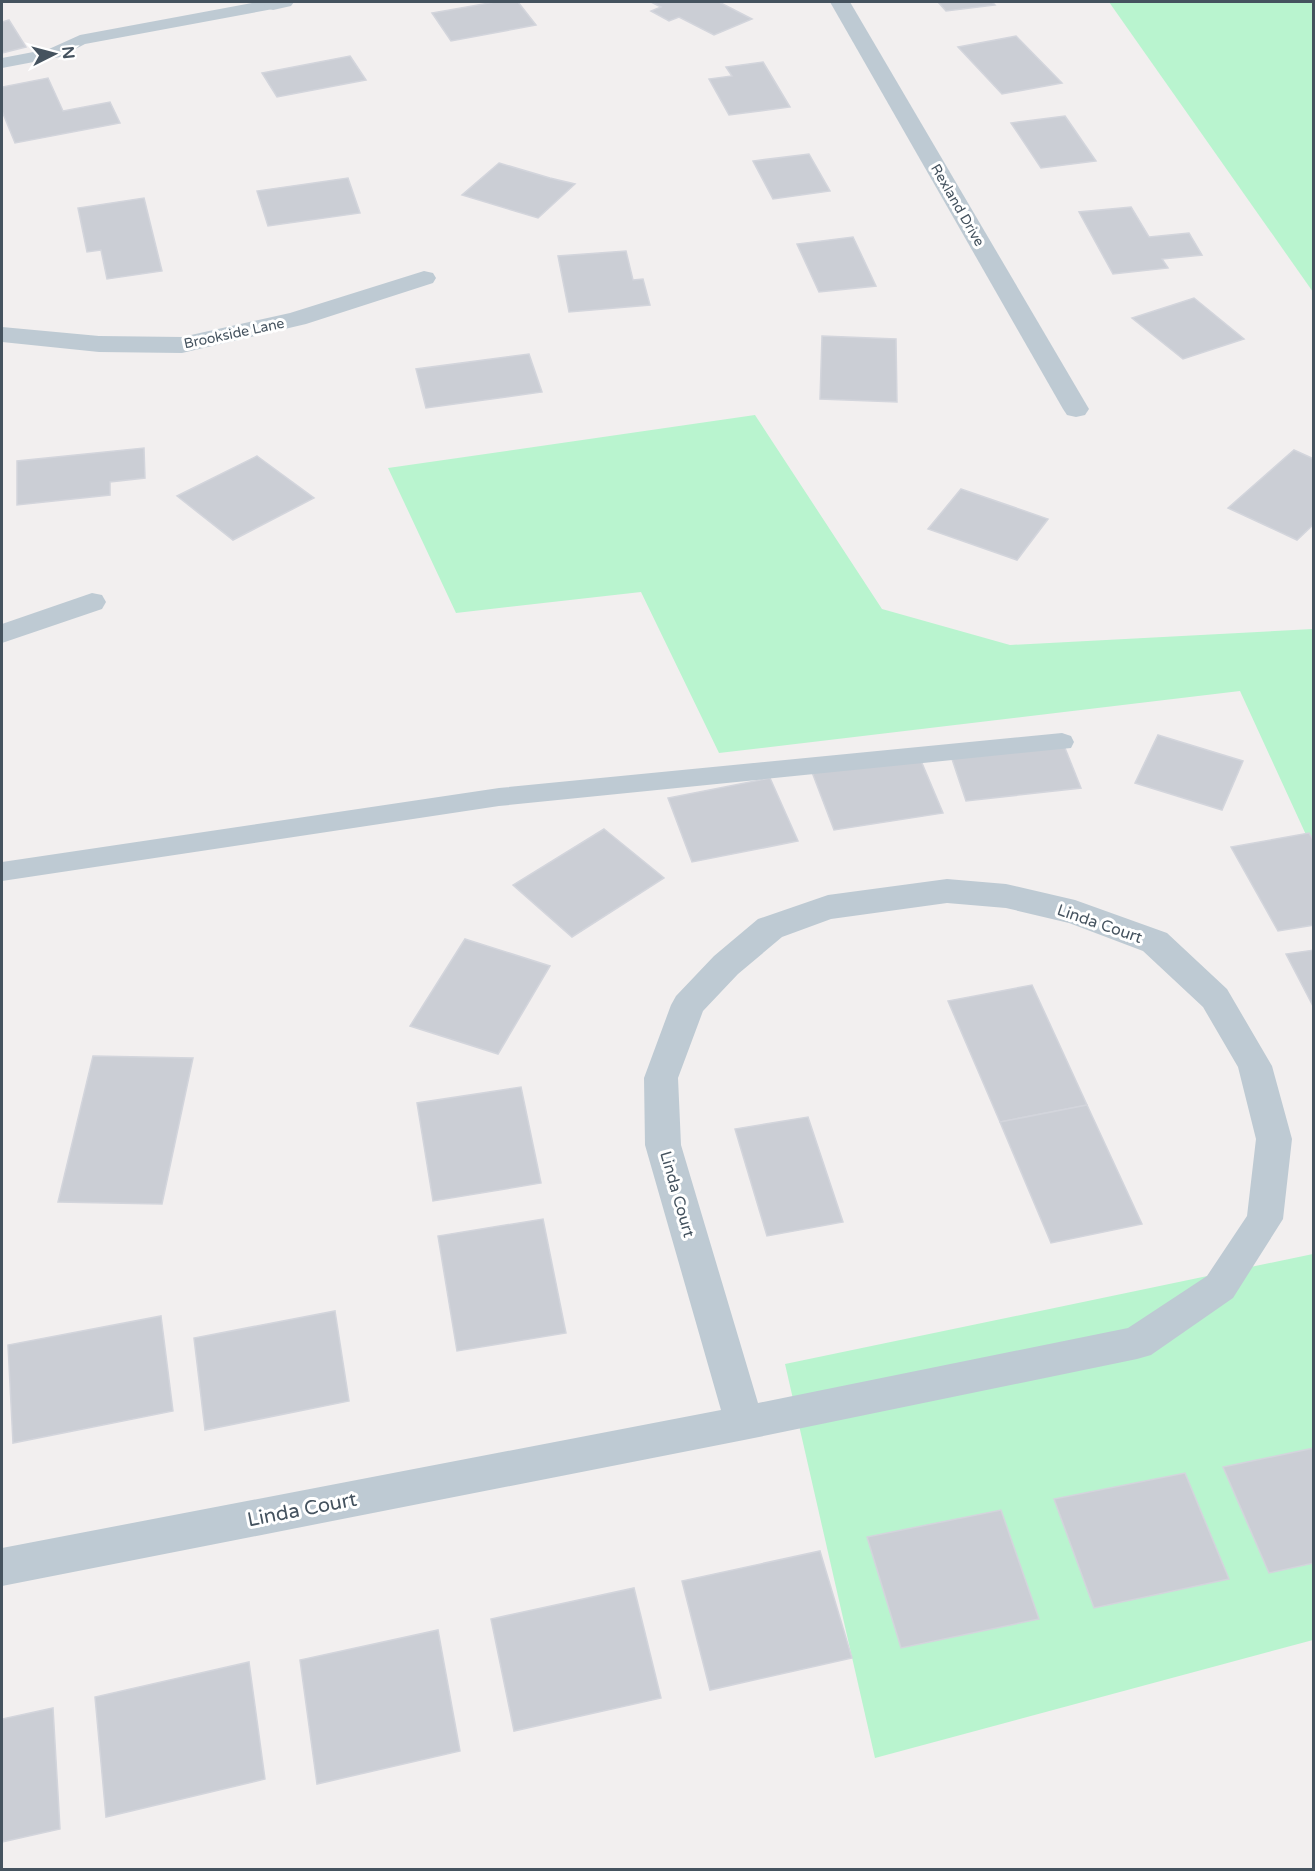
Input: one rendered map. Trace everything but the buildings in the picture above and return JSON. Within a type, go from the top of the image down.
[{"type":"street","name":"Rexland Drive","points":[[840,2],[1076,409]]},
{"type":"street","name":"Brookside Lane","points":[[2,335],[99,344],[182,345],[297,319],[424,278]]},
{"type":"street","points":[[2,634],[92,602]]},
{"type":"street","name":"Linda Court","points":[[2,1567],[744,1423],[1137,1343],[1220,1287],[1265,1219],[1274,1139],[1255,1066],[1215,998],[1155,942],[1075,912],[1006,896],[947,891],[828,907],[770,928],[726,965],[687,1005],[661,1078],[663,1145],[744,1423]]},
{"type":"lane","points":[[2,63],[54,53],[80,40],[165,22],[279,3]]},
{"type":"lane","points":[[2,872],[499,796],[1062,742]]},
{"type":"green space","points":[[1109,2],[1313,2],[1313,292]]},
{"type":"green space","points":[[755,415],[882,609],[1010,645],[1313,629],[1313,850],[1240,691],[719,753],[641,592],[456,613],[388,468]]},
{"type":"green space","points":[[1313,1254],[1313,1640],[875,1758],[785,1364]]}]
